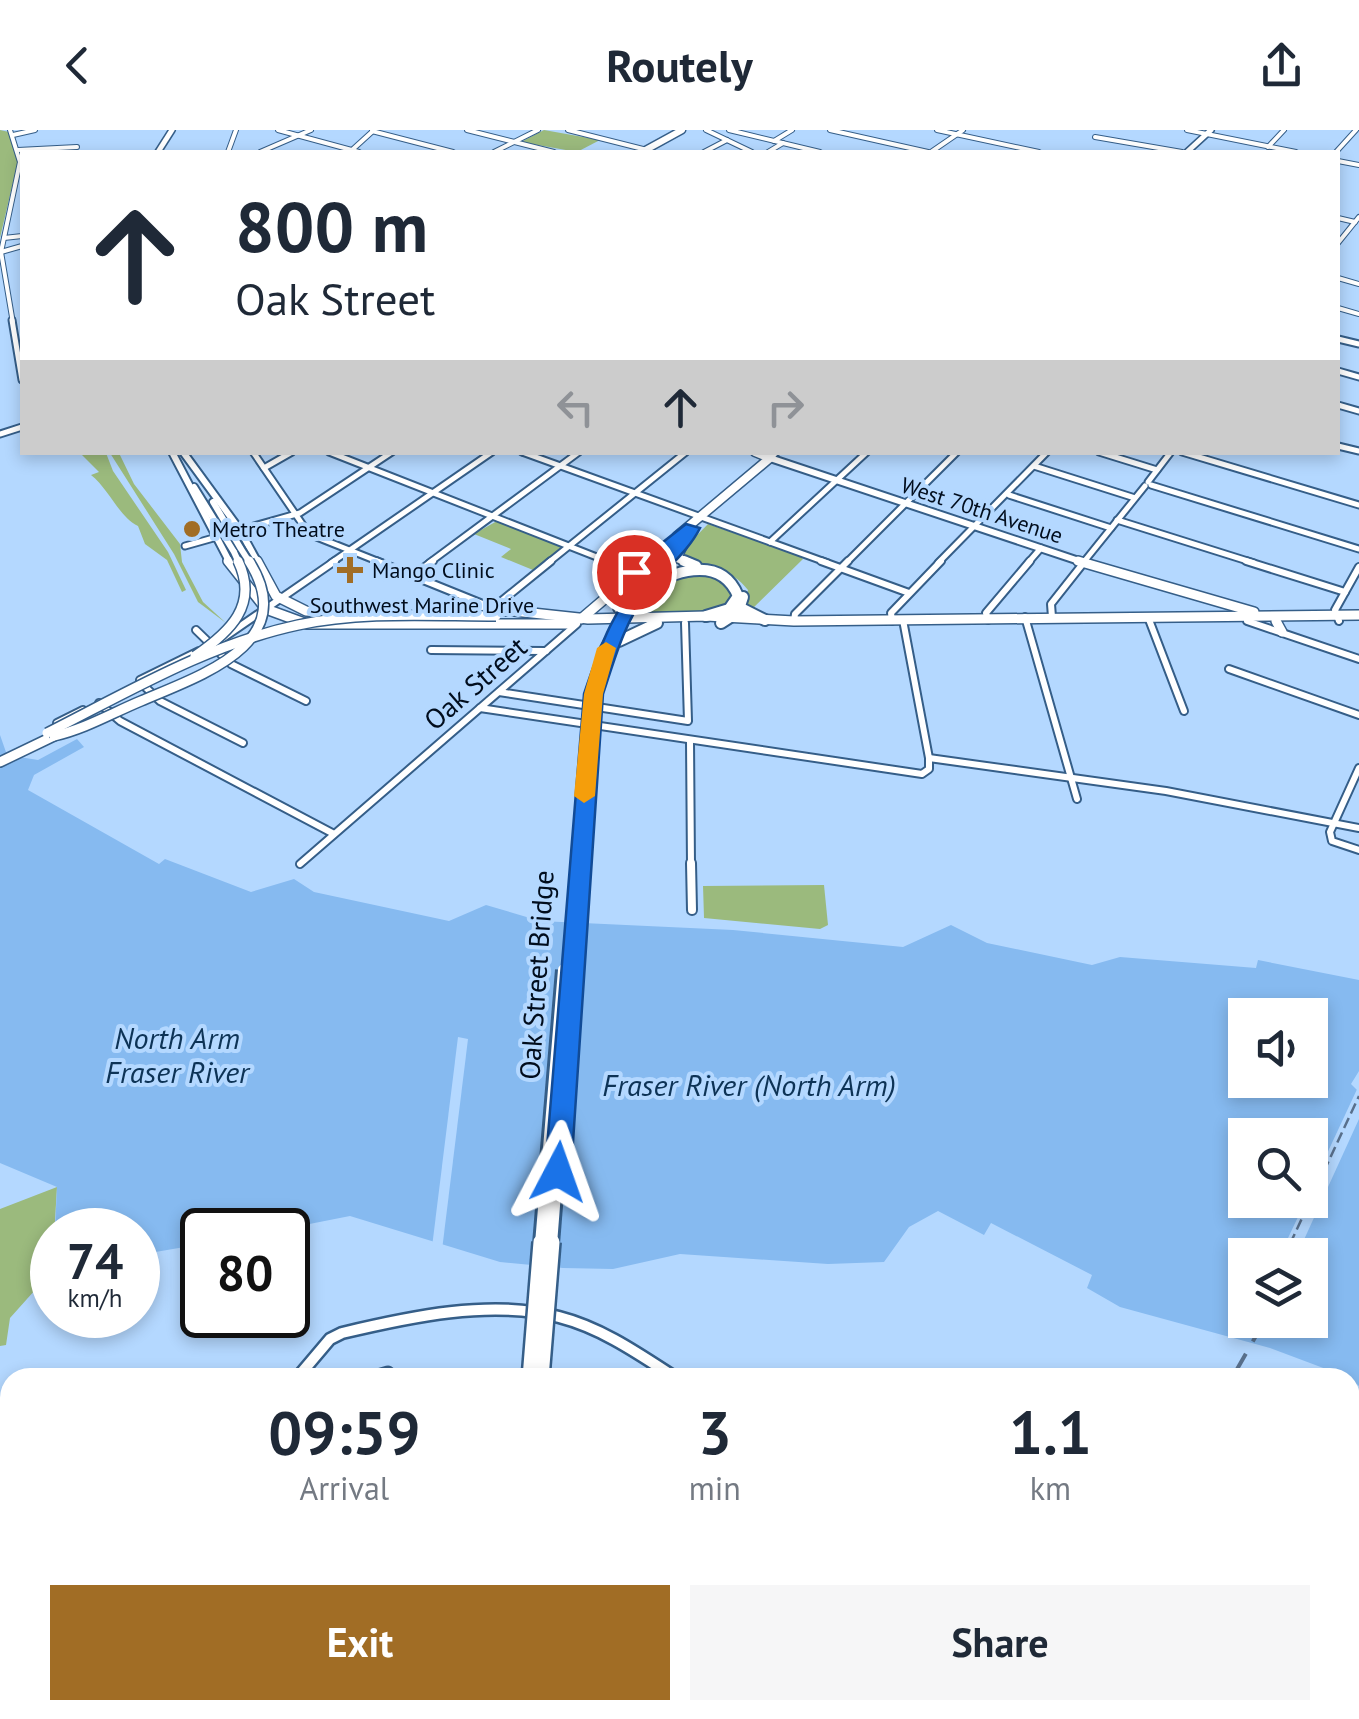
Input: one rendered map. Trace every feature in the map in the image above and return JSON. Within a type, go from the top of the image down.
[{"type":"highway","points":[[646,150],[679,132]]},
{"type":"highway","name":"Oak Street","points":[[638,589],[681,538],[773,455]]},
{"type":"highway","points":[[681,538],[678,560],[734,577],[744,592],[741,608],[726,620]]},
{"type":"highway","points":[[638,589],[679,572],[718,574],[732,582],[738,596],[729,609],[706,616]]},
{"type":"highway","name":"Oak Street Bridge","points":[[542,1368],[594,694],[604,652],[638,589]]},
{"type":"highway","name":"Oak Street Bridge","points":[[531,1368],[586,693],[603,640],[638,589]]},
{"type":"highway","points":[[741,608],[765,620]]},
{"type":"highway","points":[[589,740],[608,664],[619,641],[628,633],[657,623]]},
{"type":"main road","points":[[1187,150],[1208,132]]},
{"type":"main road","points":[[0,759],[194,678],[244,645],[261,623],[266,602],[261,582],[174,455]]},
{"type":"main road","name":"Southwest Marine Drive","points":[[185,455],[240,530],[270,590],[282,600],[306,611],[496,614]]},
{"type":"main road","name":"West 70th Avenue","points":[[773,455],[1084,562],[1217,604],[1280,618]]},
{"type":"main road","points":[[0,759],[193,657],[231,627],[242,612],[248,589],[238,550],[200,480]]},
{"type":"main road","points":[[190,483],[188,489],[240,577],[269,608],[306,611]]},
{"type":"main road","name":"Oak Street","points":[[580,621],[634,572],[681,538]]},
{"type":"main road","name":"West 70th Avenue","points":[[1084,562],[1247,621]]},
{"type":"main road","points":[[1194,616],[1199,611],[1198,604]]},
{"type":"main road","name":"Southwest Marine Drive","points":[[269,608],[324,626],[542,620],[685,623],[1194,616],[1359,618]]},
{"type":"main road","points":[[113,700],[228,646],[296,626],[356,618],[496,614],[542,620]]},
{"type":"main road","points":[[54,736],[218,656],[272,636],[343,623],[496,614]]},
{"type":"main road","name":"Southwest Marine Drive","points":[[580,621],[706,616],[726,620]]},
{"type":"main road","name":"Southwest Marine Drive","points":[[1026,620],[1052,616],[1247,621],[1280,618]]},
{"type":"main road","points":[[1280,618],[1282,632]]},
{"type":"street","points":[[20,163],[12,133],[34,130]]},
{"type":"street","points":[[278,130],[352,150],[373,131],[444,150]]},
{"type":"street","points":[[265,150],[312,130]]},
{"type":"street","points":[[468,130],[546,150]]},
{"type":"street","points":[[498,150],[538,130]]},
{"type":"street","points":[[568,130],[640,150]]},
{"type":"street","points":[[664,130],[679,132]]},
{"type":"street","points":[[711,130],[748,150]]},
{"type":"street","points":[[729,130],[812,150]]},
{"type":"street","points":[[774,141],[792,130]]},
{"type":"street","points":[[830,130],[920,150]]},
{"type":"street","points":[[937,130],[1029,150]]},
{"type":"street","points":[[932,150],[963,130]]},
{"type":"street","points":[[1187,130],[1285,150]]},
{"type":"street","points":[[1268,147],[1284,130]]},
{"type":"street","points":[[1338,150],[1356,130]]},
{"type":"street","points":[[18,150],[77,147],[83,136]]},
{"type":"street","points":[[1095,137],[1173,150]]},
{"type":"street","points":[[708,150],[727,140]]},
{"type":"street","points":[[771,150],[783,143]]},
{"type":"street","points":[[19,182],[1,252],[19,333]]},
{"type":"street","points":[[14,191],[20,190]]},
{"type":"street","points":[[12,198],[20,198]]},
{"type":"street","points":[[11,207],[20,207]]},
{"type":"street","points":[[1340,241],[1358,221]]},
{"type":"street","points":[[4,238],[20,236]]},
{"type":"street","points":[[254,455],[309,534],[496,614],[570,546],[682,455]]},
{"type":"street","points":[[264,468],[287,455]]},
{"type":"street","points":[[336,455],[634,572]]},
{"type":"street","points":[[240,530],[294,515],[388,455]]},
{"type":"street","points":[[57,723],[210,645],[282,600],[488,455]]},
{"type":"street","points":[[530,455],[910,593]]},
{"type":"street","points":[[411,576],[574,455]]},
{"type":"street","points":[[770,542],[864,455]]},
{"type":"street","points":[[794,621],[795,614],[955,455]]},
{"type":"street","points":[[480,708],[922,774],[928,769],[929,758],[898,620],[891,613],[1044,455]]},
{"type":"street","points":[[1110,455],[1158,470]]},
{"type":"street","points":[[1052,616],[1051,604],[1169,455]]},
{"type":"street","points":[[1192,455],[1359,504]]},
{"type":"street","points":[[1034,466],[1136,498]]},
{"type":"street","points":[[1148,484],[1359,549]]},
{"type":"street","points":[[1008,495],[1111,528]]},
{"type":"street","points":[[1118,520],[1345,592]]},
{"type":"street","points":[[185,546],[216,538]]},
{"type":"street","points":[[988,620],[986,613],[1041,548]]},
{"type":"street","points":[[1338,618],[1334,610],[1359,567]]},
{"type":"street","points":[[240,577],[263,570]]},
{"type":"street","points":[[445,590],[459,602],[449,611]]},
{"type":"street","points":[[1148,619],[1184,711]]},
{"type":"street","points":[[1026,620],[1076,799]]},
{"type":"street","name":"Oak Street","points":[[300,864],[580,621]]},
{"type":"street","name":"West 70th Avenue","points":[[1247,621],[1359,659]]},
{"type":"street","points":[[499,692],[688,721],[685,623]]},
{"type":"street","points":[[196,630],[231,664],[306,700]]},
{"type":"street","points":[[431,650],[546,651]]},
{"type":"street","points":[[1229,669],[1359,716]]},
{"type":"street","points":[[139,681],[160,700],[243,743]]},
{"type":"street","points":[[98,702],[120,721],[334,834]]},
{"type":"street","points":[[462,723],[474,728]]},
{"type":"street","points":[[690,741],[692,910]]},
{"type":"street","points":[[929,758],[1072,778],[1359,828]]},
{"type":"street","points":[[1359,768],[1332,822],[1332,841],[1359,850]]},
{"type":"street","points":[[305,1368],[330,1339],[347,1331],[485,1308],[558,1317],[612,1336],[661,1368]]},
{"type":"green space","points":[[0,130],[9,132],[18,161],[0,238]]},
{"type":"green space","points":[[544,130],[600,140],[581,150],[521,142]]},
{"type":"green space","points":[[82,455],[107,455],[113,471],[168,552],[186,590],[182,592],[167,560],[145,544],[138,526],[91,475],[99,472]]},
{"type":"green space","points":[[111,455],[120,455],[134,484],[180,544],[182,562],[203,602],[226,623],[198,602],[174,554]]},
{"type":"green space","points":[[497,521],[561,548],[533,570],[501,557],[511,549],[474,534]]},
{"type":"green space","points":[[708,524],[803,559],[748,613],[744,609],[748,590],[735,577],[685,562],[680,553]]},
{"type":"green space","points":[[694,571],[725,579],[734,596],[701,612],[627,614],[648,588]]},
{"type":"green space","points":[[824,885],[828,925],[820,929],[704,918],[703,886]]},
{"type":"green space","points":[[57,1187],[56,1208],[30,1208],[30,1296],[10,1318],[6,1345],[0,1346],[0,1209]]},
{"type":"water","name":"North Arm Fraser River","points":[[0,735],[7,755],[38,760],[77,739],[84,747],[34,775],[28,790],[159,864],[165,859],[251,892],[294,879],[314,892],[449,921],[486,905],[540,921],[733,930],[903,947],[951,925],[987,943],[1092,965],[1120,957],[1256,968],[1258,960],[1359,980],[1359,1071],[1351,1084],[1359,1092],[1359,1368],[1323,1368],[1233,1338],[1328,1338],[1328,1238],[1228,1238],[1228,1337],[1120,1307],[1087,1288],[1092,1275],[991,1223],[984,1235],[938,1211],[909,1227],[884,1262],[828,1264],[680,1254],[613,1269],[500,1262],[350,1216],[310,1224],[310,1208],[180,1208],[180,1248],[160,1251],[160,1208],[56,1208],[57,1187],[0,1163]]},
{"type":"pier","points":[[458,1037],[468,1039],[442,1250],[432,1247]]},
{"type":"pier","points":[[1359,1085],[1359,1119],[1328,1187],[1328,1151]]},
{"type":"pier","points":[[1297,1218],[1314,1218],[1305,1238],[1288,1238]]},
{"type":"railway","points":[[1293,1238],[1359,1096]]},
{"type":"railway","points":[[1238,1368],[1255,1338]]},
{"type":"slow traffic","points":[[584,796],[594,694],[606,648]]},
{"type":"place","name":"Metro Theatre","points":[[192,529]]},
{"type":"place","name":"Mango Clinic","points":[[350,570]]},
{"type":"route","points":[[558,1172],[594,694],[614,630],[640,588],[685,541],[692,528],[634,572]]},
{"type":"water label","name":"Fraser River (North Arm)","points":[[749,1084]]}]
